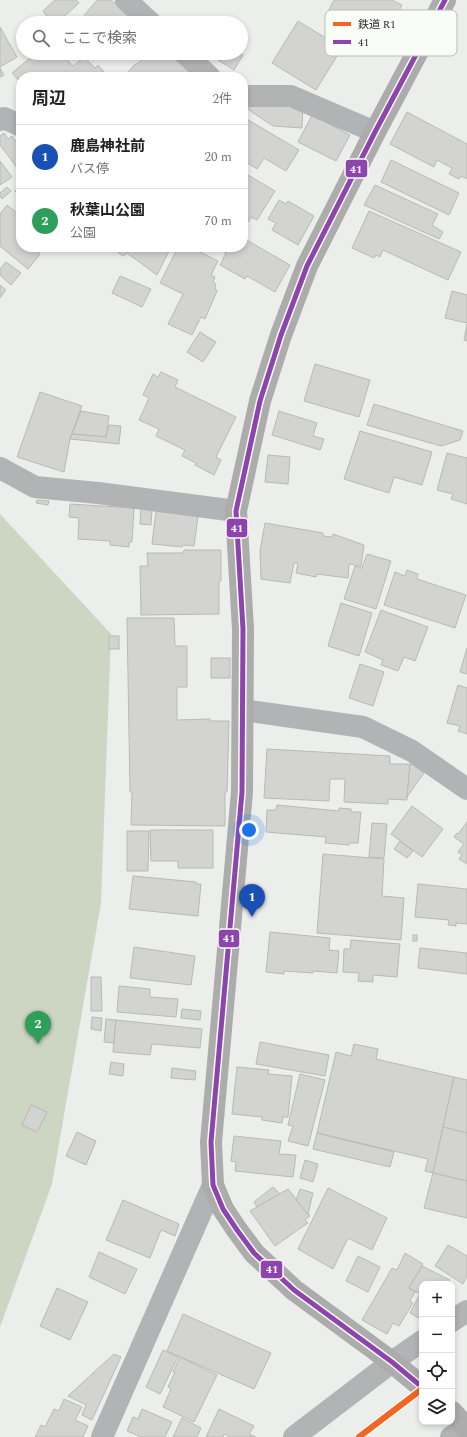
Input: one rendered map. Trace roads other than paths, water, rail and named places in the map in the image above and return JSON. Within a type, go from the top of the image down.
[{"type":"main road","points":[[440,10],[445,0]]},
{"type":"main road","points":[[415,56],[307,266],[281,335],[260,401],[236,511],[243,628],[242,792],[211,1142],[213,1185],[223,1209],[236,1230],[254,1253],[294,1290],[392,1362],[419,1384]]},
{"type":"street","points":[[126,0],[143,16]]},
{"type":"street","points":[[192,60],[205,72]]},
{"type":"street","points":[[248,96],[291,96],[375,132]]},
{"type":"street","points":[[0,120],[4,118],[16,124]]},
{"type":"street","points":[[0,468],[35,487],[98,493],[236,511]]},
{"type":"street","points":[[243,710],[363,727],[412,750],[467,788]]},
{"type":"street","points":[[102,1437],[213,1185]]},
{"type":"street","points":[[455,1319],[467,1311]]},
{"type":"street","points":[[294,1437],[419,1343]]},
{"type":"rail line","name":"R1","points":[[359,1437],[419,1391]]},
{"type":"place","name":"鹿島神社前","points":[[252,917]]},
{"type":"place","name":"秋葉山公園","points":[[38,1044]]}]
